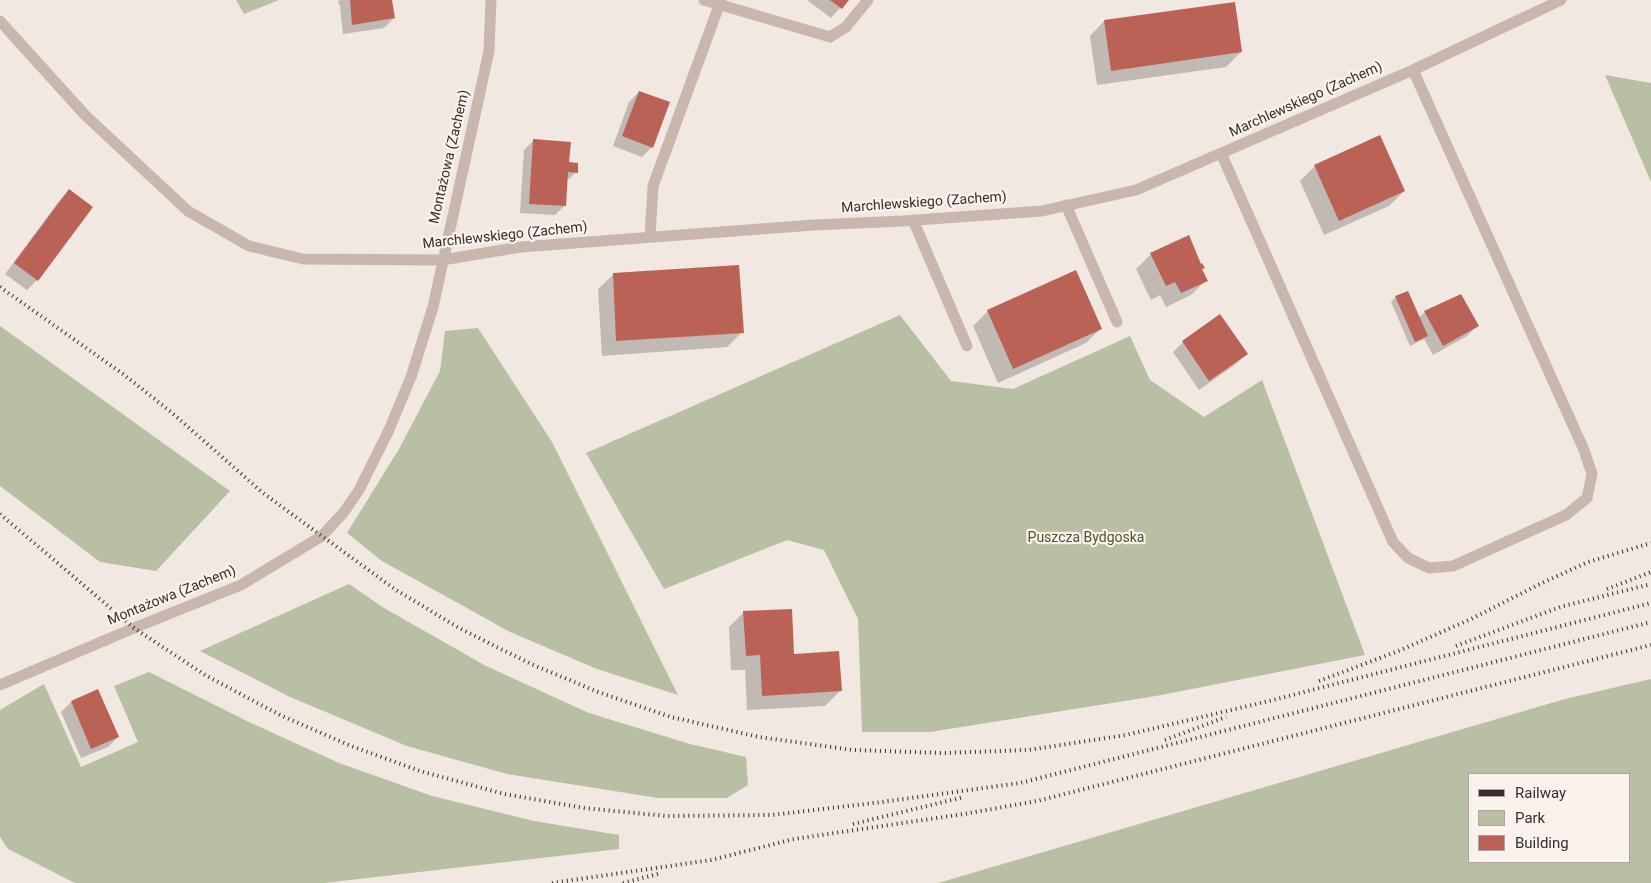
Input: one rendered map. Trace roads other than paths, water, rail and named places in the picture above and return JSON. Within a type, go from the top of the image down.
[{"type":"lane","name":"Montażowa (Zachem)","points":[[0,684],[241,585],[322,536],[344,512],[359,490],[388,432],[411,377],[433,307],[489,51],[491,0]]},
{"type":"lane","points":[[704,0],[721,2],[830,37],[846,27],[868,0]]},
{"type":"lane","name":"Marchlewskiego (Zachem)","points":[[0,21],[85,115],[188,211],[249,246],[303,259],[442,260],[521,247],[814,225],[1042,211],[1136,190],[1413,70],[1561,0]]},
{"type":"lane","points":[[650,237],[652,186],[721,2]]},
{"type":"lane","points":[[1221,153],[1393,542],[1408,558],[1430,568],[1453,566],[1566,515],[1587,498],[1592,474],[1584,450],[1413,70]]},
{"type":"lane","points":[[1066,205],[1117,322]]},
{"type":"lane","points":[[913,220],[967,346]]},
{"type":"railway","points":[[0,287],[123,374],[171,412],[263,493],[396,590],[459,628],[531,664],[598,692],[671,717],[759,737],[853,750],[943,753],[1028,750],[1126,735],[1269,701],[1651,603]]},
{"type":"railway","points":[[0,514],[134,628],[205,675],[280,715],[351,746],[420,771],[504,794],[584,808],[666,816],[772,815],[1020,783],[1651,622]]},
{"type":"railway","points":[[1319,681],[1401,650],[1471,619],[1588,562],[1651,543]]},
{"type":"railway","points":[[1607,589],[1651,572]]},
{"type":"railway","points":[[1456,646],[1560,607],[1651,584]]},
{"type":"railway","points":[[552,883],[711,860],[794,839],[964,814],[1037,801],[1651,645]]},
{"type":"railway","points":[[1165,740],[1226,717]]},
{"type":"railway","points":[[853,824],[964,797]]},
{"type":"railway","points":[[623,883],[658,874]]},
{"type":"park label","name":"Puszcza Bydgoska","points":[[1086,538]]}]
